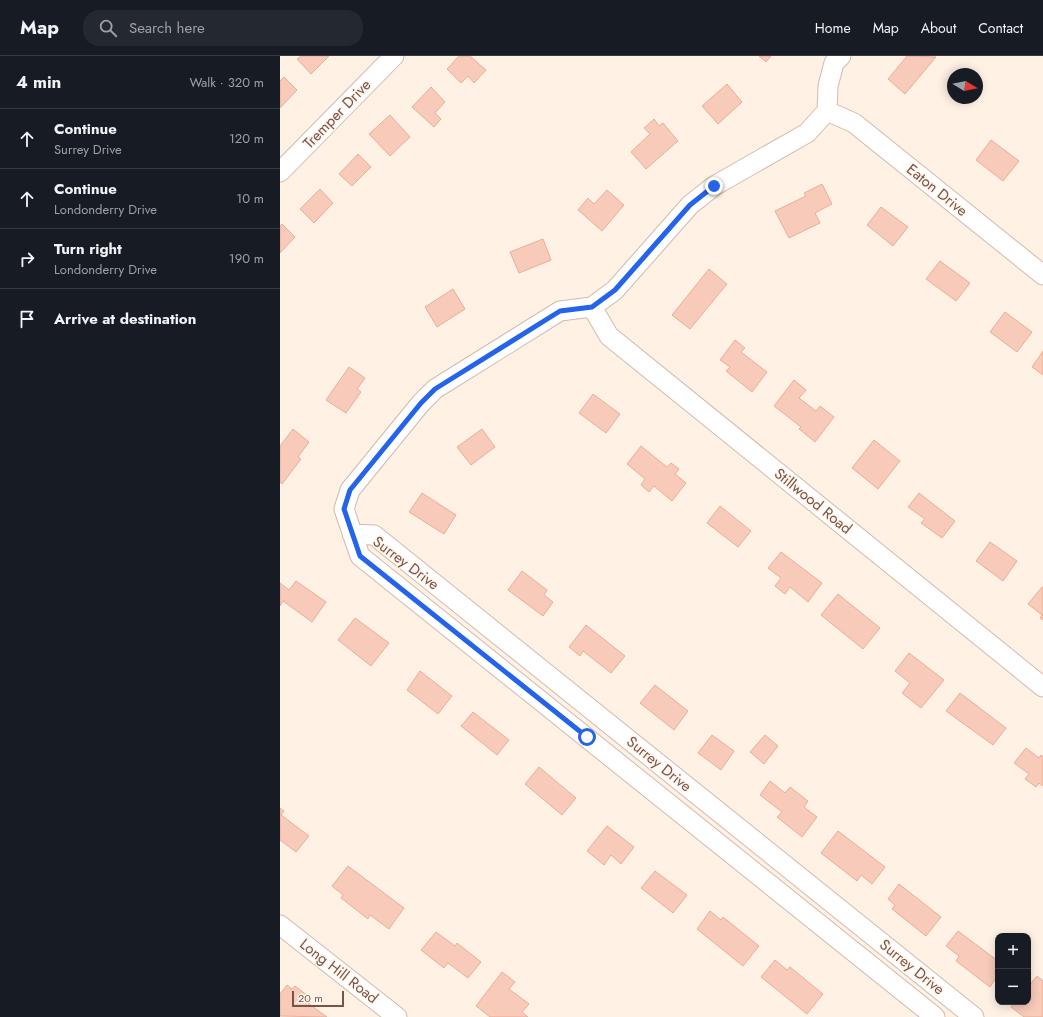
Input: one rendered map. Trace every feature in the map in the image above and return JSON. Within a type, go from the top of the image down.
[{"type":"street","name":"Tremper Drive","points":[[280,172],[394,56]]},
{"type":"street","points":[[352,534],[344,509],[350,490],[421,403],[435,389],[560,311],[592,307],[615,290],[690,205],[714,186],[807,133],[827,111],[828,86],[834,63],[841,56]]},
{"type":"street","name":"Eaton Drive","points":[[827,111],[854,123],[1043,275]]},
{"type":"street","name":"Stillwood Road","points":[[592,307],[609,336],[1043,687]]},
{"type":"street","name":"Surrey Drive","points":[[935,1017],[360,556],[352,534],[374,536],[974,1017]]},
{"type":"street","name":"Long Hill Road","points":[[280,925],[397,1017]]},
{"type":"building","points":[[301,56],[329,56],[311,74],[297,59]]},
{"type":"building","points":[[459,56],[470,56],[486,70],[474,83],[468,76],[461,83],[447,69]]},
{"type":"building","points":[[759,56],[771,56],[766,62]]},
{"type":"building","points":[[907,56],[936,57],[905,94],[888,79]]},
{"type":"building","points":[[284,77],[297,90],[280,108],[280,81]]},
{"type":"building","points":[[727,84],[742,102],[718,124],[702,106]]},
{"type":"building","points":[[431,87],[445,102],[435,113],[441,119],[434,127],[412,107]]},
{"type":"building","points":[[390,115],[410,137],[390,156],[369,134]]},
{"type":"building","points":[[654,119],[659,126],[663,123],[678,141],[646,169],[631,152],[650,134],[644,128]]},
{"type":"building","points":[[991,140],[1019,161],[1003,181],[976,160]]},
{"type":"building","points":[[358,154],[371,167],[352,186],[339,174]]},
{"type":"building","points":[[822,184],[832,204],[815,213],[820,223],[789,238],[775,211],[806,196],[804,193]]},
{"type":"building","points":[[320,189],[333,203],[314,223],[300,209]]},
{"type":"building","points":[[607,190],[624,205],[602,231],[578,210],[588,198],[594,204]]},
{"type":"building","points":[[881,207],[908,227],[893,246],[867,225]]},
{"type":"building","points":[[282,224],[295,237],[280,253],[280,226]]},
{"type":"building","points":[[543,239],[551,260],[519,273],[510,252]]},
{"type":"building","points":[[940,261],[970,283],[956,301],[926,279]]},
{"type":"building","points":[[709,269],[727,284],[690,329],[672,315]]},
{"type":"building","points":[[453,289],[465,309],[437,327],[425,307]]},
{"type":"building","points":[[1005,312],[1032,332],[1017,352],[990,332]]},
{"type":"building","points":[[735,340],[745,348],[741,352],[767,372],[752,392],[726,371],[730,367],[720,360]]},
{"type":"building","points":[[1043,351],[1043,375],[1032,367]]},
{"type":"building","points":[[349,367],[365,378],[357,389],[361,392],[346,413],[326,400]]},
{"type":"building","points":[[794,380],[806,390],[799,398],[816,411],[820,406],[834,417],[815,442],[799,429],[801,427],[774,406]]},
{"type":"building","points":[[593,394],[620,414],[606,433],[579,413]]},
{"type":"building","points":[[293,429],[309,442],[298,457],[301,459],[282,484],[280,482],[280,446]]},
{"type":"building","points":[[482,429],[495,447],[471,465],[457,447]]},
{"type":"building","points":[[874,440],[900,461],[878,489],[852,468]]},
{"type":"building","points":[[641,446],[667,467],[671,463],[679,469],[675,474],[686,483],[672,501],[654,486],[649,492],[641,485],[645,479],[627,464]]},
{"type":"building","points":[[422,493],[456,515],[444,534],[409,512]]},
{"type":"building","points":[[919,493],[955,521],[942,538],[921,523],[925,519],[908,507]]},
{"type":"building","points":[[720,506],[751,531],[738,547],[707,523]]},
{"type":"building","points":[[990,542],[1017,561],[1003,581],[976,561]]},
{"type":"building","points":[[781,552],[822,583],[808,602],[790,587],[785,594],[775,586],[781,578],[768,568]]},
{"type":"building","points":[[522,571],[547,590],[544,595],[553,602],[543,616],[508,590]]},
{"type":"building","points":[[296,581],[326,602],[312,622],[283,601],[280,606],[280,583],[289,590]]},
{"type":"building","points":[[1042,587],[1043,620],[1040,618],[1042,615],[1028,604]]},
{"type":"building","points":[[838,594],[880,628],[863,649],[821,615]]},
{"type":"building","points":[[355,618],[389,643],[371,666],[338,640]]},
{"type":"building","points":[[586,625],[625,656],[611,673],[583,651],[580,656],[569,647]]},
{"type":"building","points":[[909,653],[944,680],[921,708],[902,693],[910,683],[895,671]]},
{"type":"building","points":[[420,671],[452,696],[438,714],[407,690]]},
{"type":"building","points":[[655,685],[688,711],[674,730],[640,703]]},
{"type":"building","points":[[960,693],[1006,728],[993,745],[946,711]]},
{"type":"building","points":[[473,712],[509,740],[497,755],[461,726]]},
{"type":"building","points":[[712,735],[734,751],[721,770],[698,753]]},
{"type":"building","points":[[765,735],[778,746],[764,764],[750,752]]},
{"type":"building","points":[[1026,748],[1039,758],[1041,755],[1043,757],[1043,786],[1039,783],[1036,787],[1025,779],[1029,774],[1014,763]]},
{"type":"building","points":[[539,767],[576,798],[562,815],[525,784]]},
{"type":"building","points":[[770,781],[785,793],[790,787],[808,801],[804,807],[817,817],[802,837],[777,817],[782,812],[760,795]]},
{"type":"building","points":[[280,808],[284,811],[281,815],[309,836],[296,852],[280,840]]},
{"type":"building","points":[[607,826],[634,847],[621,864],[611,855],[604,865],[587,851]]},
{"type":"building","points":[[838,831],[885,867],[872,884],[861,875],[857,881],[821,853]]},
{"type":"building","points":[[348,866],[404,908],[389,929],[370,915],[368,919],[341,898],[343,895],[332,886]]},
{"type":"building","points":[[655,871],[687,895],[673,913],[641,888]]},
{"type":"building","points":[[899,884],[941,917],[926,936],[892,909],[895,905],[888,899]]},
{"type":"building","points":[[710,911],[721,920],[723,917],[759,946],[743,966],[697,929]]},
{"type":"building","points":[[958,931],[995,959],[995,980],[990,987],[956,961],[959,956],[946,946]]},
{"type":"building","points":[[436,932],[455,946],[457,943],[481,962],[468,978],[448,963],[444,968],[421,950]]},
{"type":"building","points":[[775,960],[787,970],[790,967],[823,994],[807,1014],[761,977]]},
{"type":"building","points":[[502,972],[515,982],[509,989],[529,1004],[522,1012],[528,1017],[490,1017],[476,1006]]},
{"type":"building","points":[[1037,976],[1043,981],[1043,1017],[1024,1017],[1011,1007],[1013,1005],[1031,1005],[1031,983]]},
{"type":"building","points":[[287,985],[292,989],[295,986],[312,999],[308,1003],[327,1017],[280,1016],[280,994]]},
{"type":"route","points":[[587,737],[360,556],[344,509],[350,490],[421,403],[435,389],[560,311],[592,307],[615,290],[690,205],[714,186]]}]
